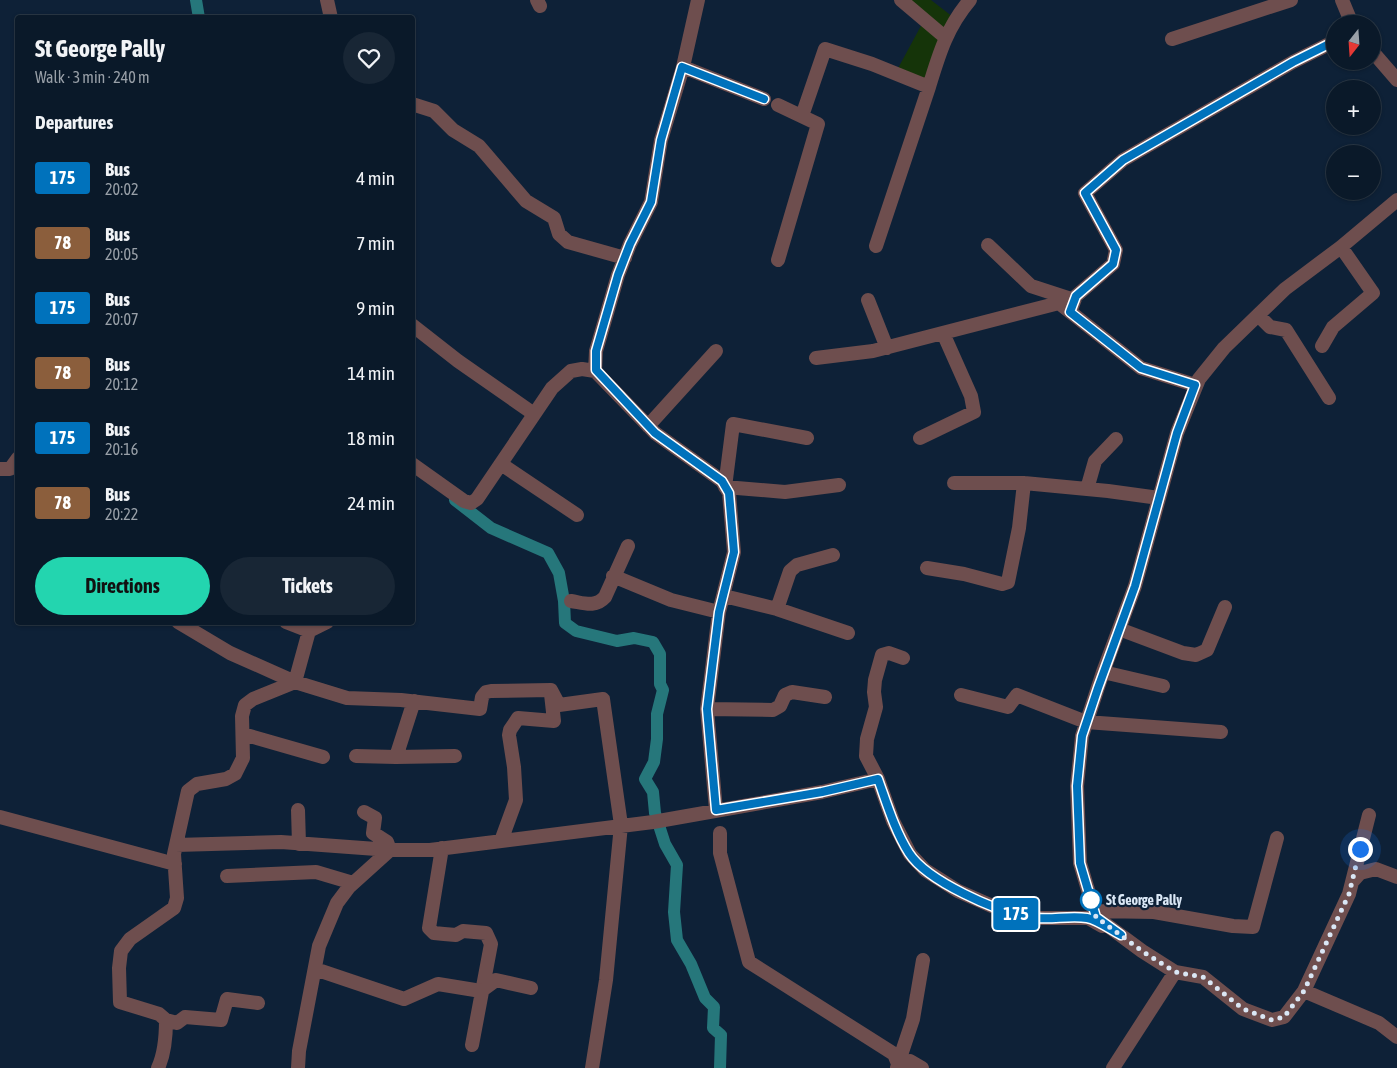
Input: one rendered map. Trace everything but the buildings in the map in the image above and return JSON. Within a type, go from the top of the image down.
[{"type":"street","points":[[327,0],[330,15]]},
{"type":"street","points":[[698,0],[682,67],[661,140],[651,202],[624,258],[618,275],[596,351],[596,370],[655,433],[722,481],[729,493],[734,552],[719,612],[707,709],[716,810]]},
{"type":"street","points":[[901,0],[946,38]]},
{"type":"street","points":[[876,246],[941,46],[962,9],[970,0]]},
{"type":"street","points":[[1172,39],[1291,0]]},
{"type":"street","points":[[1342,0],[1348,15]]},
{"type":"street","points":[[1072,306],[1076,296],[1113,264],[1116,250],[1085,193],[1123,160],[1293,62],[1326,46]]},
{"type":"street","points":[[802,116],[825,49],[872,64],[929,87]]},
{"type":"street","points":[[1381,61],[1397,80]]},
{"type":"street","points":[[682,67],[764,99]]},
{"type":"street","points":[[415,105],[434,111],[453,130],[479,146],[526,201],[554,218],[558,234],[568,242],[624,258]]},
{"type":"street","points":[[778,105],[818,124],[778,260]]},
{"type":"street","points":[[1369,815],[1349,894],[1304,991],[1284,1017],[1272,1020],[1243,1009],[1203,977],[1175,972],[1142,951],[1096,917],[1080,863],[1077,796],[1082,736],[1103,672],[1135,586],[1177,433],[1195,385],[1224,348],[1285,289],[1341,247],[1397,200]]},
{"type":"street","points":[[988,245],[1031,286],[1072,306],[1141,368],[1195,385]]},
{"type":"street","points":[[1322,346],[1334,327],[1373,293],[1341,247]]},
{"type":"street","points":[[868,300],[887,348]]},
{"type":"street","points":[[816,358],[887,348],[1059,303],[1072,306]]},
{"type":"street","points":[[1258,315],[1270,327],[1286,330],[1329,398]]},
{"type":"street","points":[[415,327],[458,361],[534,414]]},
{"type":"street","points":[[920,438],[974,412],[971,396],[943,333]]},
{"type":"street","points":[[648,426],[716,352]]},
{"type":"street","points":[[415,466],[464,501],[471,503],[477,499],[552,388],[571,371],[582,369],[596,370]]},
{"type":"street","points":[[726,486],[732,424],[807,438]]},
{"type":"street","points":[[1087,489],[1095,461],[1116,439]]},
{"type":"street","points":[[0,469],[10,469],[15,462]]},
{"type":"street","points":[[501,464],[577,515]]},
{"type":"street","points":[[954,483],[1024,483],[1159,498]]},
{"type":"street","points":[[927,568],[964,574],[1002,584],[1008,582],[1019,528],[1024,483]]},
{"type":"street","points":[[726,486],[785,492],[839,485]]},
{"type":"street","points":[[571,600],[594,604],[600,602],[605,597],[628,546]]},
{"type":"street","points":[[776,609],[790,571],[802,563],[833,555]]},
{"type":"street","points":[[613,576],[671,600],[719,612]]},
{"type":"street","points":[[724,596],[776,609],[848,633]]},
{"type":"street","points":[[1119,629],[1184,653],[1196,655],[1207,650],[1225,607]]},
{"type":"street","points":[[183,625],[230,653],[295,682],[347,698],[414,701],[480,709],[482,697],[486,692],[551,690]]},
{"type":"street","points":[[294,625],[309,631],[321,625]]},
{"type":"street","points":[[295,682],[309,631]]},
{"type":"street","points":[[903,658],[889,653],[882,655],[875,680],[876,707],[867,739],[866,756],[878,779],[893,821],[910,854],[926,870],[958,891],[999,908],[1030,918],[1088,918],[1121,935]]},
{"type":"street","points":[[1103,672],[1163,686]]},
{"type":"street","points":[[258,1003],[227,999],[221,1020],[185,1017],[178,1023],[166,1020],[159,1014],[120,1002],[118,968],[121,951],[130,939],[174,908],[177,898],[174,854],[188,790],[197,784],[226,779],[235,774],[243,758],[242,716],[245,705],[253,699],[295,682]]},
{"type":"street","points":[[551,690],[559,705],[602,699],[621,825],[606,980],[592,1068]]},
{"type":"street","points":[[501,840],[516,800],[514,767],[509,736],[510,730],[518,718],[554,721],[551,690]]},
{"type":"street","points":[[707,709],[773,710],[780,706],[785,695],[792,692],[825,697]]},
{"type":"street","points":[[961,695],[1008,707],[1017,695],[1086,722],[1221,732]]},
{"type":"street","points":[[396,757],[414,701]]},
{"type":"street","points":[[243,734],[323,757]]},
{"type":"street","points":[[356,756],[455,756]]},
{"type":"street","points":[[176,844],[281,842],[390,850],[442,848],[657,821],[822,792],[878,779]]},
{"type":"street","points":[[298,810],[299,844]]},
{"type":"street","points":[[364,812],[375,818],[373,833],[387,842],[390,850]]},
{"type":"street","points":[[0,817],[174,864]]},
{"type":"street","points":[[720,833],[720,853],[749,962],[894,1054],[898,1066]]},
{"type":"street","points":[[1095,912],[1154,912],[1233,926],[1254,927],[1277,838]]},
{"type":"street","points":[[442,848],[430,928],[434,933],[444,934],[456,935],[463,931],[486,933],[491,944],[472,1045]]},
{"type":"street","points":[[298,1068],[299,1051],[319,946],[337,903],[353,883],[390,850]]},
{"type":"street","points":[[1352,882],[1360,872],[1376,869],[1397,877]]},
{"type":"street","points":[[227,876],[316,872],[353,883]]},
{"type":"street","points":[[898,1066],[912,1019],[924,960]]},
{"type":"street","points":[[315,969],[404,1000],[438,984],[481,991],[496,980],[531,988]]},
{"type":"street","points":[[1113,1068],[1175,972]]},
{"type":"street","points":[[1304,991],[1378,1023],[1397,1037]]},
{"type":"street","points":[[158,1068],[162,1060],[166,1020]]},
{"type":"street","points":[[898,1066],[910,1061],[922,1068]]},
{"type":"green space","points":[[903,0],[931,0],[953,17],[944,31]]},
{"type":"green space","points":[[923,22],[943,38],[929,87],[896,72]]},
{"type":"waterway","points":[[196,0],[198,15]]},
{"type":"waterway","points":[[455,500],[491,528],[548,553],[559,573],[564,601],[565,623],[576,631],[617,641],[634,638],[653,642],[660,654],[660,684],[663,690],[657,714],[657,739],[654,762],[645,779],[653,792],[655,813],[665,844],[677,865],[674,912],[677,940],[691,964],[705,998],[714,1007],[713,1028],[721,1035],[720,1068]]},
{"type":"bus line","name":"175","points":[[764,99],[682,67],[661,140],[651,202],[630,244],[618,275],[596,351],[596,370],[655,433],[722,481],[729,493],[734,552],[719,612],[707,709],[716,810],[822,792],[878,779],[893,821],[910,854],[926,870],[958,891],[1002,910],[1030,918],[1088,918],[1121,935],[1096,917],[1080,863],[1077,786],[1082,736],[1135,586],[1177,433],[1195,385],[1141,368],[1070,312],[1076,296],[1113,264],[1116,250],[1085,193],[1123,160],[1293,62],[1326,46]]},
{"type":"place","name":"St George Pally","points":[[1091,900]]},
{"type":"route","points":[[1091,900],[1090,895],[1096,917],[1142,951],[1175,972],[1203,977],[1243,1009],[1272,1020],[1284,1017],[1304,991],[1349,894],[1360,849]]}]
